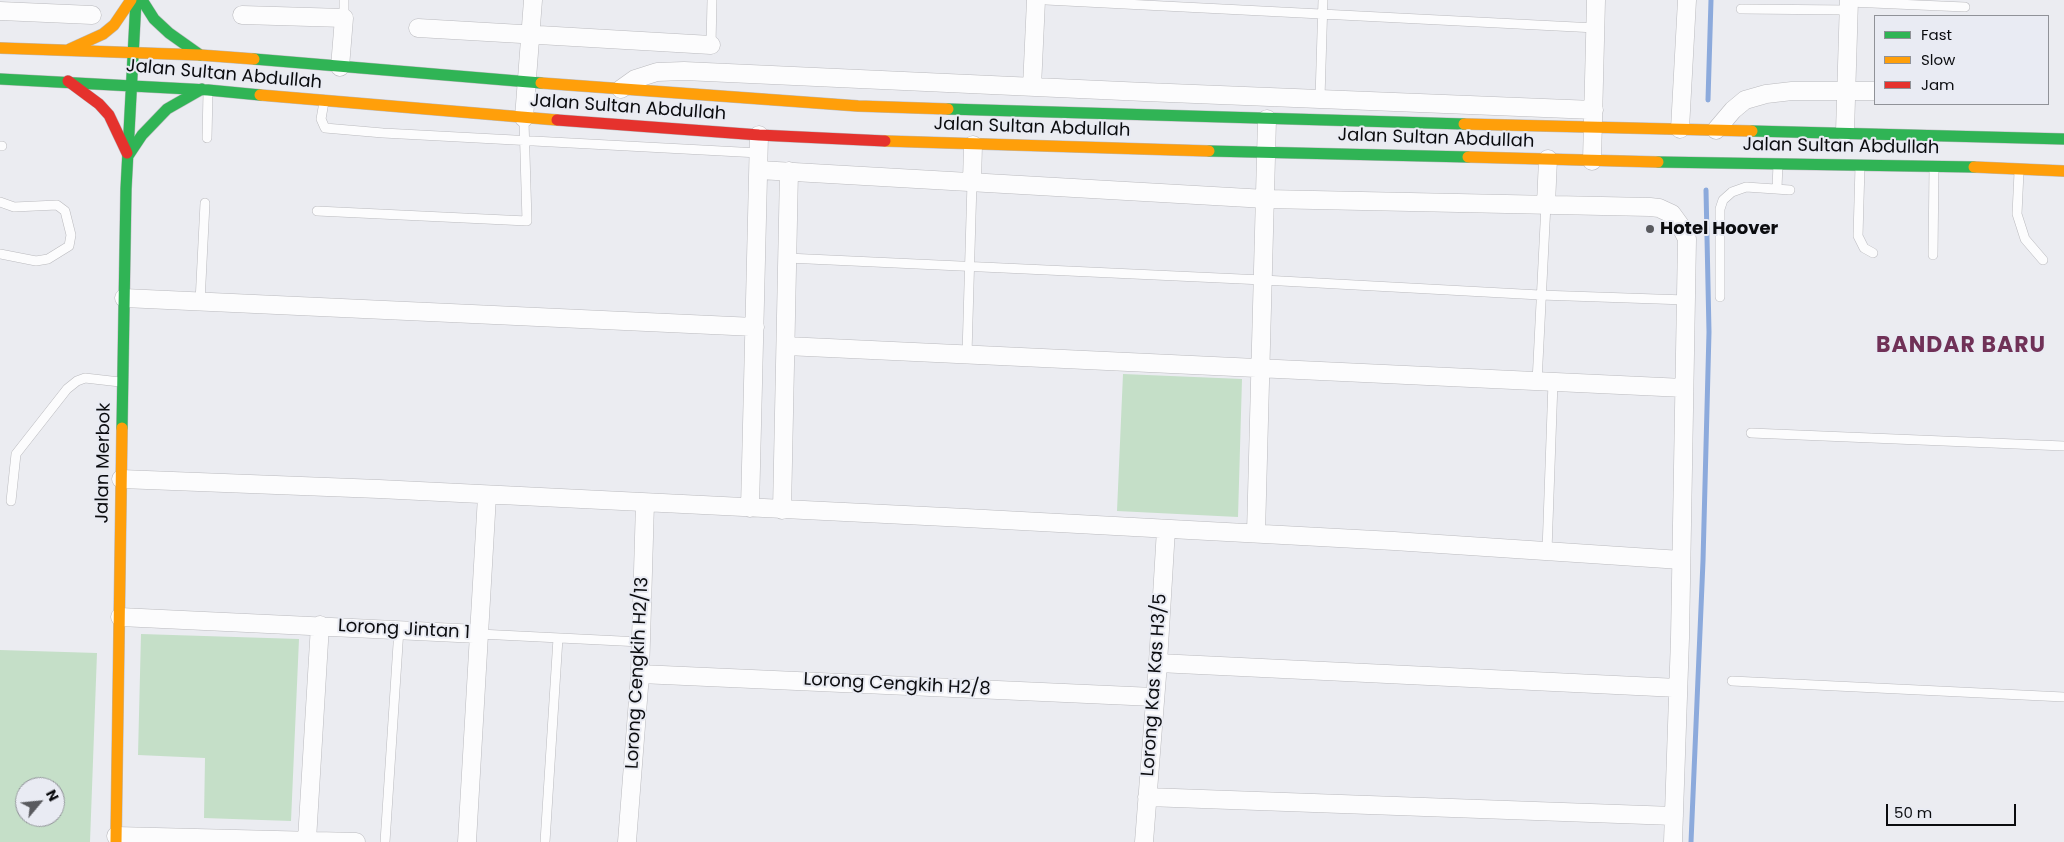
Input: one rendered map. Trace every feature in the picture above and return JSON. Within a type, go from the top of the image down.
[{"type":"main road","points":[[65,51],[103,34],[114,25],[131,0]]},
{"type":"main road","name":"Jalan Merbok","points":[[116,839],[124,298],[128,156],[136,0]]},
{"type":"main road","points":[[142,0],[154,20],[200,55]]},
{"type":"main road","name":"Jalan Sultan Abdullah","points":[[0,48],[200,55],[858,106],[1716,130],[1849,138],[2064,139]]},
{"type":"main road","name":"Jalan Sultan Abdullah","points":[[0,79],[68,81],[205,90],[524,118],[759,135],[973,145],[1592,161],[1793,164],[1863,158],[1894,164],[2064,171]]},
{"type":"main road","points":[[68,81],[99,104],[109,114],[128,156]]},
{"type":"main road","points":[[128,156],[142,135],[167,109],[205,90]]},
{"type":"main road","points":[[1832,145],[1849,138]]},
{"type":"main road","points":[[1793,164],[1816,154]]},
{"type":"street","points":[[524,118],[533,0]]},
{"type":"street","points":[[1032,87],[1036,0]]},
{"type":"street","points":[[1592,161],[1596,0]]},
{"type":"street","points":[[1680,129],[1687,0]]},
{"type":"street","points":[[1849,4],[1847,90],[1849,138]]},
{"type":"street","points":[[0,10],[92,15]]},
{"type":"street","points":[[242,15],[344,18],[340,67]]},
{"type":"street","points":[[418,28],[711,45]]},
{"type":"street","points":[[621,89],[635,79],[657,72],[684,71],[1594,110]]},
{"type":"street","points":[[1716,130],[1733,110],[1745,100],[1766,94],[1847,90],[1874,91]]},
{"type":"street","points":[[1256,533],[1267,118]]},
{"type":"street","points":[[750,508],[759,135]]},
{"type":"street","points":[[972,182],[973,145]]},
{"type":"street","points":[[1546,204],[1548,159]]},
{"type":"street","points":[[759,161],[789,171],[972,182],[1266,199],[1650,206],[1672,214],[1687,239],[1673,842]]},
{"type":"street","points":[[782,510],[789,171]]},
{"type":"street","points":[[124,298],[755,327]]},
{"type":"street","points":[[786,346],[1684,388]]},
{"type":"street","points":[[121,479],[1256,533],[1681,560]]},
{"type":"street","points":[[479,634],[486,496]]},
{"type":"street","name":"Lorong Cengkih H2/13","points":[[627,842],[640,674],[645,503]]},
{"type":"street","name":"Lorong Kas Kas H3/5","points":[[1144,842],[1166,529]]},
{"type":"street","name":"Lorong Jintan 1","points":[[120,617],[479,634],[467,842]]},
{"type":"street","points":[[307,840],[320,625]]},
{"type":"street","points":[[1158,663],[1678,688]]},
{"type":"street","name":"Lorong Cengkih H2/8","points":[[640,674],[1154,697]]},
{"type":"street","points":[[1147,797],[1674,816]]},
{"type":"street","points":[[116,839],[356,842]]},
{"type":"lane","points":[[344,0],[344,18]]},
{"type":"lane","points":[[711,45],[712,0]]},
{"type":"lane","points":[[1046,0],[1596,28]]},
{"type":"lane","points":[[1320,98],[1323,0]]},
{"type":"lane","points":[[1741,8],[1849,4],[1964,7]]},
{"type":"lane","points":[[205,90],[207,138]]},
{"type":"lane","points":[[324,100],[320,119],[325,128],[383,133],[525,140],[759,161]]},
{"type":"lane","points":[[317,211],[527,221],[524,118]]},
{"type":"lane","points":[[1863,158],[1858,236],[1864,248],[1873,253]]},
{"type":"lane","points":[[1777,188],[1778,163]]},
{"type":"lane","points":[[1933,254],[1934,165]]},
{"type":"lane","points":[[2019,169],[2017,214],[2025,239],[2043,260]]},
{"type":"lane","points":[[967,354],[972,182]]},
{"type":"lane","points":[[1720,297],[1720,209],[1722,200],[1732,192],[1746,188],[1790,190]]},
{"type":"lane","points":[[0,202],[14,207],[57,205],[65,211],[71,235],[69,246],[48,259],[36,261],[0,254]]},
{"type":"lane","points":[[200,302],[205,203]]},
{"type":"lane","points":[[1546,204],[1540,295],[1545,382],[1547,551]]},
{"type":"lane","points":[[788,258],[1540,295],[1686,300]]},
{"type":"lane","points":[[11,501],[16,454],[67,389],[77,381],[85,378],[122,382]]},
{"type":"lane","points":[[1751,433],[2064,446]]},
{"type":"lane","points":[[385,842],[399,629]]},
{"type":"lane","points":[[479,634],[641,642]]},
{"type":"lane","points":[[545,842],[558,638]]},
{"type":"lane","points":[[1732,680],[2064,697]]},
{"type":"green space","points":[[1123,374],[1242,379],[1238,517],[1117,511]]},
{"type":"green space","points":[[141,634],[299,639],[291,821],[204,818],[205,758],[138,755]]},
{"type":"green space","points":[[0,650],[97,653],[90,842],[0,842]]},
{"type":"waterway","points":[[1708,100],[1711,0]]},
{"type":"waterway","points":[[1691,842],[1703,561],[1709,332],[1706,190]]},
{"type":"traffic: fast","points":[[122,428],[126,189],[136,0]]},
{"type":"traffic: fast","points":[[142,0],[154,19],[169,33],[200,55]]},
{"type":"traffic: fast","points":[[254,59],[541,83]]},
{"type":"traffic: fast","points":[[0,79],[208,90],[260,95]]},
{"type":"traffic: fast","points":[[128,156],[142,135],[167,109],[202,89]]},
{"type":"traffic: fast","points":[[948,109],[1464,124]]},
{"type":"traffic: fast","points":[[1752,131],[2064,139]]},
{"type":"traffic: fast","points":[[1209,151],[1468,157]]},
{"type":"traffic: fast","points":[[1658,162],[1974,167]]},
{"type":"traffic: slow","points":[[70,49],[103,34],[114,25],[131,0]]},
{"type":"traffic: slow","points":[[0,48],[200,55],[254,59]]},
{"type":"traffic: slow","points":[[541,83],[858,106],[948,109]]},
{"type":"traffic: slow","points":[[260,95],[557,120]]},
{"type":"traffic: slow","points":[[1464,124],[1752,131]]},
{"type":"traffic: slow","points":[[885,141],[1209,151]]},
{"type":"traffic: slow","points":[[1468,157],[1658,162]]},
{"type":"traffic: slow","points":[[1974,167],[2064,171]]},
{"type":"traffic: slow","points":[[116,842],[122,428]]},
{"type":"traffic: jam","points":[[68,81],[99,104],[109,115],[127,153]]},
{"type":"traffic: jam","points":[[557,120],[759,135],[885,141]]},
{"type":"place","name":"Hotel Hoover","points":[[1650,229]]},
{"type":"district","name":"BANDAR BARU","points":[[1961,346]]}]
